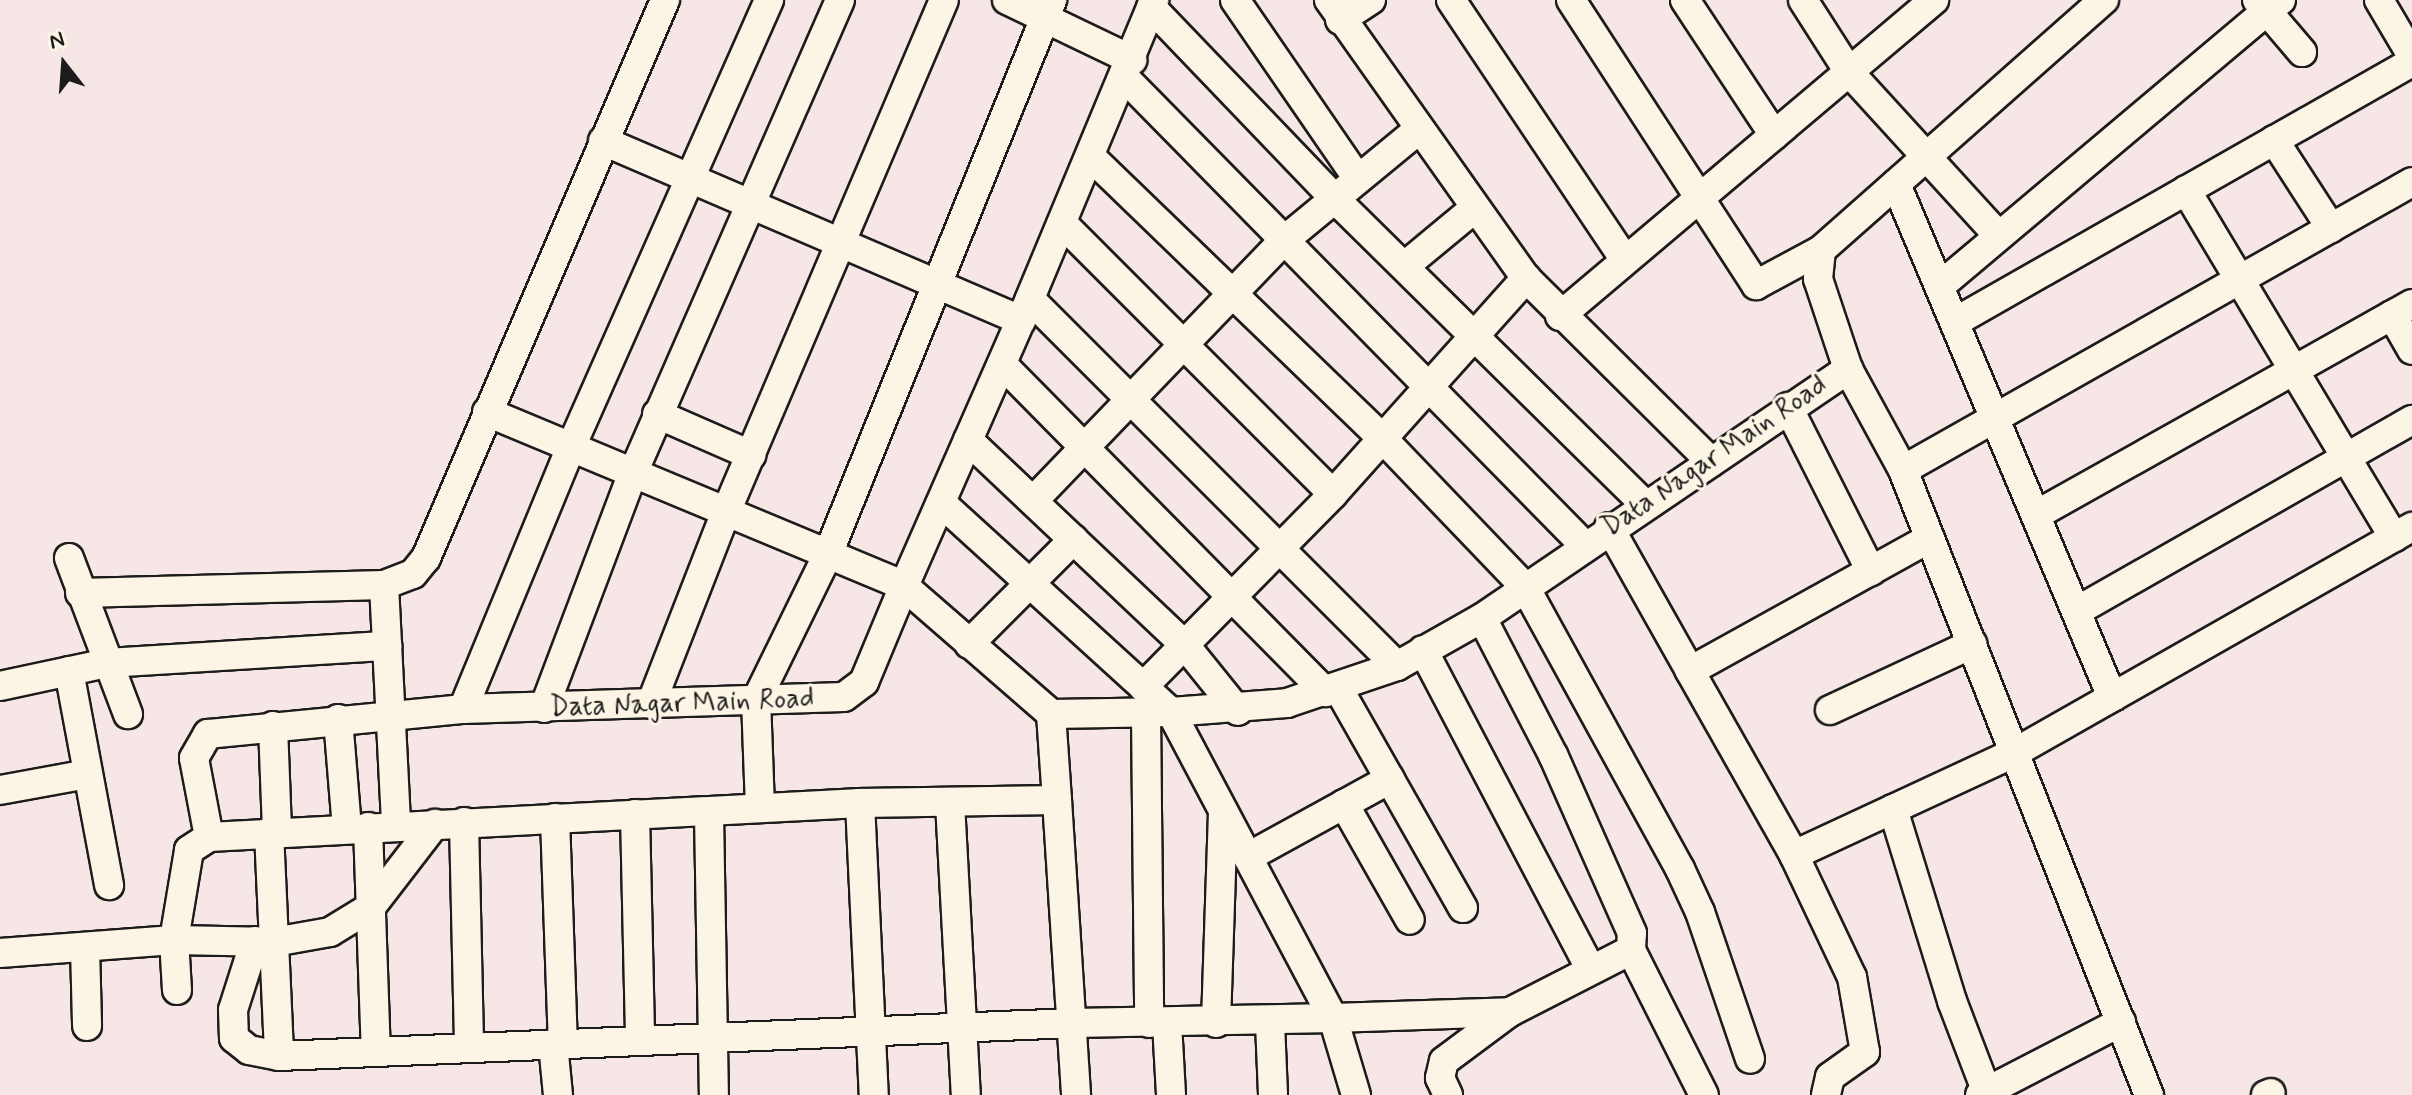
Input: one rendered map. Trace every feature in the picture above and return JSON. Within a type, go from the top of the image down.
[{"type":"street","points":[[80,593],[384,585],[413,574],[426,558],[665,0]]},
{"type":"street","points":[[463,709],[571,447],[769,0]]},
{"type":"street","points":[[544,708],[657,414],[840,0]]},
{"type":"street","points":[[651,704],[726,512],[843,244],[944,0]]},
{"type":"street","points":[[1007,0],[1049,8],[1128,68],[1281,243],[1584,545]]},
{"type":"street","points":[[1235,0],[1358,179]]},
{"type":"street","points":[[1371,0],[1334,10],[1526,278],[1560,316],[1711,462]]},
{"type":"street","points":[[1451,0],[1625,260]]},
{"type":"street","points":[[1571,0],[1756,285],[1821,250],[2104,0]]},
{"type":"street","points":[[1685,0],[1774,135]]},
{"type":"street","points":[[1803,0],[1849,72],[1999,236]]},
{"type":"street","points":[[2379,0],[2412,56]]},
{"type":"street","points":[[1560,316],[1928,2]]},
{"type":"street","points":[[1153,4],[1334,198],[1477,334],[1644,504]]},
{"type":"street","name":"Data Nagar Main Road","points":[[209,837],[196,748],[208,734],[222,730],[463,709],[829,700],[855,690],[1026,310],[1153,4]]},
{"type":"street","points":[[1940,286],[2268,4],[2302,52]]},
{"type":"street","points":[[760,808],[756,701],[828,554],[935,283],[1049,8]]},
{"type":"street","points":[[1955,322],[2412,62]]},
{"type":"street","points":[[1033,501],[1281,243],[1418,130]]},
{"type":"street","points":[[2274,140],[2331,228]]},
{"type":"street","points":[[603,141],[935,283],[1026,310],[1132,399],[1397,666]]},
{"type":"street","points":[[1090,156],[1384,440],[1525,587],[1680,869],[1700,912],[1750,1059]]},
{"type":"street","points":[[1903,470],[2412,182]]},
{"type":"street","points":[[1896,184],[2112,697]]},
{"type":"street","points":[[1794,855],[2014,753],[2403,532],[2346,456],[2186,190]]},
{"type":"street","points":[[1406,265],[1475,208]]},
{"type":"street","points":[[1062,223],[1182,347],[1333,494]]},
{"type":"street","name":"Data Nagar Main Road","points":[[1051,714],[1153,704],[1238,711],[1332,690],[1397,666],[1482,618],[1609,527],[1848,369],[1818,279],[1821,250]]},
{"type":"street","points":[[1171,1095],[1158,1023],[1153,704],[1184,644],[1384,440],[1526,278]]},
{"type":"street","points":[[2036,515],[2402,309],[2412,350]]},
{"type":"street","points":[[1002,364],[1230,594],[1332,690],[1390,779],[1463,908]]},
{"type":"street","points":[[1848,369],[1903,470],[2149,1095]]},
{"type":"street","points":[[1788,407],[1871,571]]},
{"type":"street","points":[[487,412],[904,586],[1051,714],[1074,1023],[1076,1095]]},
{"type":"street","points":[[657,414],[751,455]]},
{"type":"street","points":[[2077,611],[2412,420]]},
{"type":"street","points":[[968,440],[1184,644],[1238,711]]},
{"type":"street","points":[[941,503],[1153,704],[1223,811],[1333,1018],[1356,1095]]},
{"type":"street","points":[[1609,527],[1794,855],[1852,977],[1865,1042],[1862,1059],[1825,1083],[1826,1095]]},
{"type":"street","points":[[1690,671],[1930,538]]},
{"type":"street","points":[[969,644],[1074,539]]},
{"type":"street","points":[[69,558],[128,714]]},
{"type":"street","points":[[376,1052],[370,827],[390,714],[384,585]]},
{"type":"street","points":[[1482,618],[1553,755],[1628,919],[1631,950],[1704,1095]]},
{"type":"street","points":[[1830,710],[1972,644]]},
{"type":"street","points":[[0,686],[107,663],[387,646]]},
{"type":"street","points":[[1423,650],[1591,970]]},
{"type":"street","points":[[69,671],[109,885]]},
{"type":"street","points":[[338,719],[370,827]]},
{"type":"street","points":[[273,726],[273,832],[264,942],[279,1056]]},
{"type":"street","points":[[0,790],[88,774]]},
{"type":"street","points":[[1248,857],[1390,779]]},
{"type":"street","points":[[177,990],[174,940],[189,850],[209,837],[635,814],[709,814],[860,803],[1057,800]]},
{"type":"street","points":[[860,803],[874,1095]]},
{"type":"street","points":[[950,803],[966,1095]]},
{"type":"street","points":[[1344,804],[1410,920]]},
{"type":"street","points":[[1893,809],[1983,1092],[2121,1022]]},
{"type":"street","points":[[1216,1023],[1223,811]]},
{"type":"street","points":[[635,814],[640,1041]]},
{"type":"street","points":[[709,814],[710,1039],[714,1095]]},
{"type":"street","points":[[555,818],[558,1095]]},
{"type":"street","points":[[464,822],[469,1048]]},
{"type":"street","points":[[0,953],[174,940],[264,942],[330,932],[371,907],[435,824]]},
{"type":"street","points":[[264,942],[233,1010],[234,1038],[249,1050],[279,1056],[1074,1023],[1270,1023],[1510,1012]]},
{"type":"street","points":[[85,947],[87,1026]]},
{"type":"street","points":[[1448,1095],[1440,1078],[1444,1061],[1510,1012],[1631,950]]},
{"type":"street","points":[[1270,1023],[1273,1095]]}]
